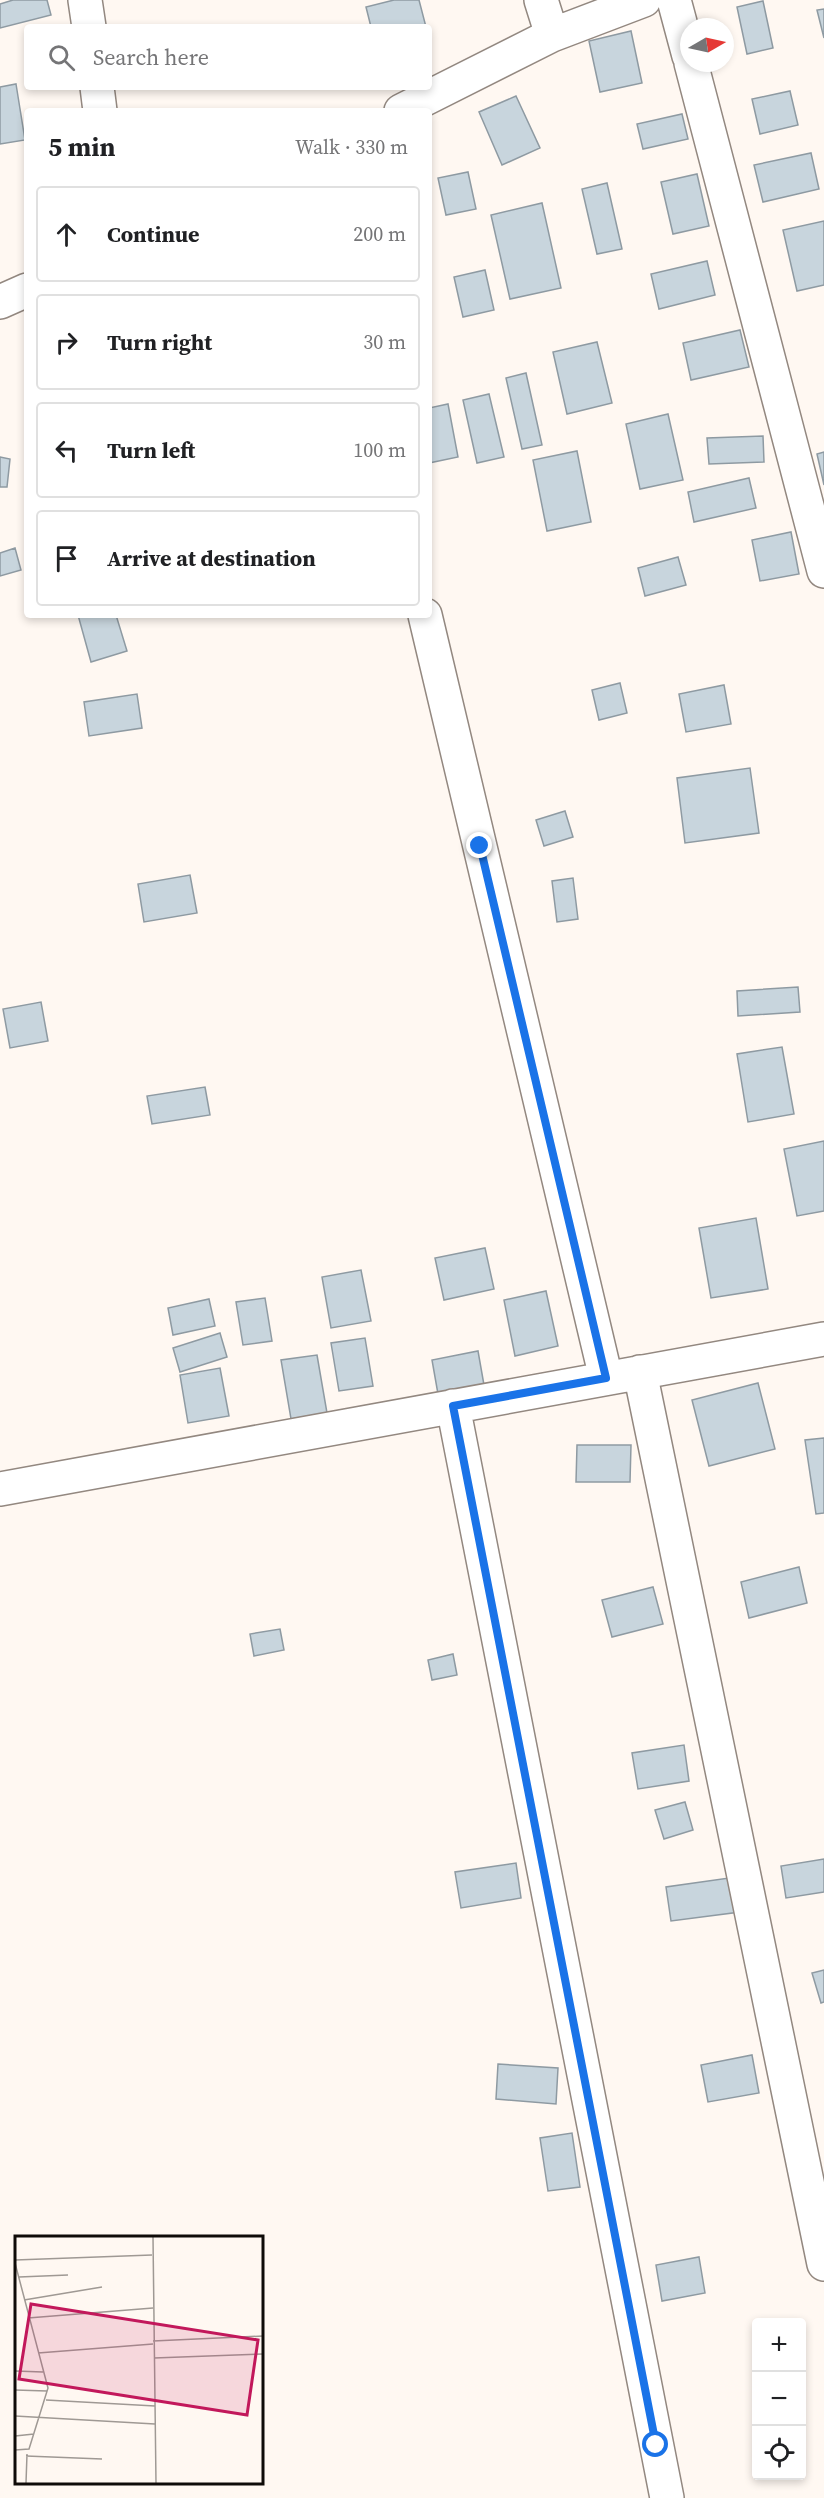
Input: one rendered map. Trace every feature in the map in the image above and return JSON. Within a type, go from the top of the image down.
[{"type":"street","points":[[85,0],[88,24]]},
{"type":"street","points":[[542,0],[552,35]]},
{"type":"street","points":[[408,108],[552,35],[644,0]]},
{"type":"street","points":[[674,0],[680,22]]},
{"type":"street","points":[[693,72],[824,571]]},
{"type":"street","points":[[97,90],[100,108]]},
{"type":"street","points":[[0,302],[24,291]]},
{"type":"street","points":[[426,618],[606,1378]]},
{"type":"street","points":[[0,1489],[824,1340]]},
{"type":"street","points":[[640,1372],[824,2264]]},
{"type":"street","points":[[453,1406],[667,2498]]},
{"type":"building","points":[[13,0],[47,0],[51,15],[0,28],[0,4]]},
{"type":"building","points":[[394,0],[419,0],[425,24],[370,24],[366,7]]},
{"type":"building","points":[[763,1],[773,48],[747,54],[737,7]]},
{"type":"building","points":[[824,9],[824,38],[817,10]]},
{"type":"building","points":[[631,31],[642,83],[600,92],[589,41]]},
{"type":"building","points":[[16,84],[24,140],[0,144],[0,87]]},
{"type":"building","points":[[790,91],[798,125],[760,134],[752,99]]},
{"type":"building","points":[[516,96],[540,148],[502,165],[479,112]]},
{"type":"building","points":[[682,114],[688,139],[643,149],[637,124]]},
{"type":"building","points":[[811,153],[819,189],[763,202],[754,165]]},
{"type":"building","points":[[468,172],[476,209],[446,215],[438,178]]},
{"type":"building","points":[[697,174],[709,226],[673,234],[661,182]]},
{"type":"building","points":[[607,183],[622,249],[597,254],[582,189]]},
{"type":"building","points":[[542,203],[561,288],[510,299],[491,215]]},
{"type":"building","points":[[824,221],[824,285],[797,291],[783,230]]},
{"type":"building","points":[[707,261],[715,295],[659,309],[651,274]]},
{"type":"building","points":[[485,270],[494,310],[463,317],[454,277]]},
{"type":"building","points":[[740,330],[749,367],[691,380],[683,343]]},
{"type":"building","points":[[597,342],[612,403],[567,414],[553,352]]},
{"type":"building","points":[[526,373],[542,445],[522,449],[506,378]]},
{"type":"building","points":[[489,394],[504,457],[477,463],[463,400]]},
{"type":"building","points":[[448,404],[458,457],[432,462],[432,407]]},
{"type":"building","points":[[668,414],[683,480],[640,489],[626,424]]},
{"type":"building","points":[[763,436],[764,462],[709,464],[707,438]]},
{"type":"building","points":[[577,451],[591,522],[547,531],[533,460]]},
{"type":"building","points":[[824,452],[824,485],[817,454]]},
{"type":"building","points":[[0,457],[10,459],[7,487],[0,487]]},
{"type":"building","points":[[749,478],[756,508],[694,522],[688,492]]},
{"type":"building","points":[[791,532],[799,574],[760,581],[752,540]]},
{"type":"building","points":[[15,548],[21,570],[0,576],[0,553]]},
{"type":"building","points":[[678,557],[686,585],[645,596],[638,568]]},
{"type":"building","points":[[79,618],[117,618],[127,651],[91,662]]},
{"type":"building","points":[[620,683],[627,713],[599,720],[592,690]]},
{"type":"building","points":[[724,685],[731,724],[686,732],[679,694]]},
{"type":"building","points":[[137,694],[142,728],[89,736],[84,702]]},
{"type":"building","points":[[750,768],[759,833],[685,843],[677,778]]},
{"type":"building","points":[[565,811],[573,837],[544,846],[536,820]]},
{"type":"building","points":[[190,875],[197,913],[144,922],[138,884]]},
{"type":"building","points":[[573,878],[578,919],[557,922],[552,881]]},
{"type":"building","points":[[798,987],[800,1012],[738,1016],[737,991]]},
{"type":"building","points":[[41,1002],[48,1041],[10,1048],[3,1009]]},
{"type":"building","points":[[782,1047],[794,1114],[748,1122],[737,1054]]},
{"type":"building","points":[[205,1087],[210,1115],[152,1124],[147,1096]]},
{"type":"building","points":[[824,1141],[824,1211],[797,1216],[784,1149]]},
{"type":"building","points":[[756,1218],[768,1289],[711,1298],[699,1228]]},
{"type":"building","points":[[485,1248],[494,1289],[444,1300],[435,1258]]},
{"type":"building","points":[[361,1270],[371,1321],[331,1328],[322,1277]]},
{"type":"building","points":[[546,1291],[558,1346],[515,1356],[504,1300]]},
{"type":"building","points":[[265,1298],[272,1341],[243,1345],[236,1302]]},
{"type":"building","points":[[209,1299],[215,1326],[173,1335],[168,1308]]},
{"type":"building","points":[[220,1333],[227,1357],[180,1372],[173,1348]]},
{"type":"building","points":[[365,1338],[373,1386],[339,1391],[331,1343]]},
{"type":"building","points":[[478,1351],[484,1385],[438,1394],[432,1360]]},
{"type":"building","points":[[317,1355],[327,1413],[291,1419],[281,1360]]},
{"type":"building","points":[[220,1368],[229,1416],[188,1423],[180,1375]]},
{"type":"building","points":[[758,1383],[775,1449],[709,1466],[692,1400]]},
{"type":"building","points":[[824,1438],[824,1513],[816,1514],[805,1440]]},
{"type":"building","points":[[577,1445],[631,1445],[630,1482],[576,1482]]},
{"type":"building","points":[[799,1567],[807,1603],[749,1618],[741,1582]]},
{"type":"building","points":[[653,1587],[663,1624],[612,1637],[602,1600]]},
{"type":"building","points":[[280,1629],[284,1650],[254,1656],[250,1634]]},
{"type":"building","points":[[453,1654],[457,1675],[432,1680],[428,1660]]},
{"type":"building","points":[[684,1745],[689,1781],[638,1789],[632,1753]]},
{"type":"building","points":[[685,1802],[693,1830],[664,1839],[655,1810]]},
{"type":"building","points":[[824,1859],[824,1892],[786,1898],[781,1866]]},
{"type":"building","points":[[516,1863],[521,1898],[461,1908],[455,1872]]},
{"type":"building","points":[[736,1877],[740,1912],[671,1921],[666,1887]]},
{"type":"building","points":[[824,1970],[824,2002],[821,2003],[812,1973]]},
{"type":"building","points":[[752,2055],[759,2093],[708,2102],[701,2065]]},
{"type":"building","points":[[498,2064],[558,2068],[556,2104],[496,2099]]},
{"type":"building","points":[[572,2133],[580,2187],[548,2191],[540,2138]]},
{"type":"building","points":[[699,2257],[705,2293],[662,2301],[656,2265]]},
{"type":"route","points":[[480,846],[606,1378],[453,1406],[656,2445]]}]
